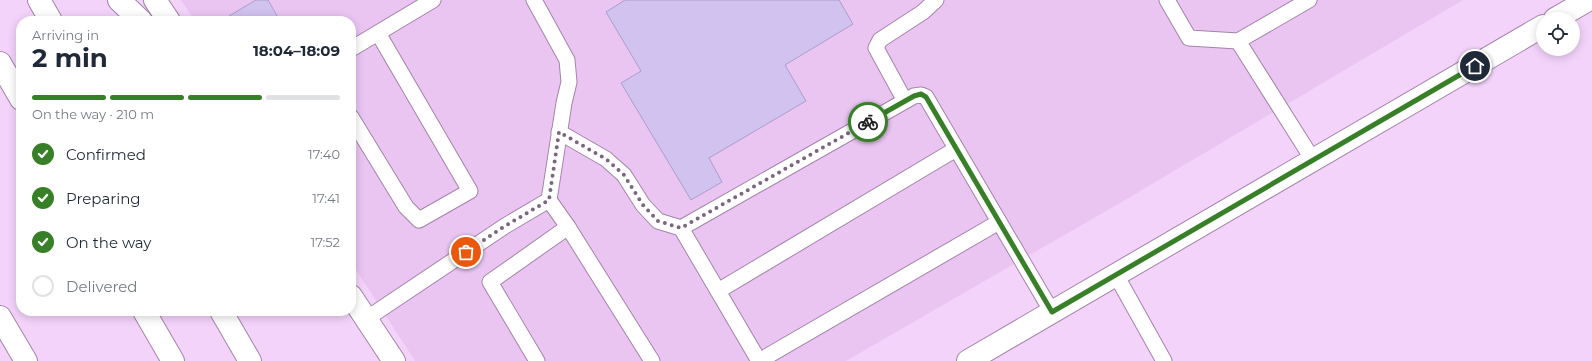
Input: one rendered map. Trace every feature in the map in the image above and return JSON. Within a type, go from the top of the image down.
[{"type":"main road","points":[[39,0],[48,16]]},
{"type":"main road","points":[[119,0],[136,16]]},
{"type":"main road","points":[[155,0],[166,16]]},
{"type":"main road","points":[[1567,12],[1588,0]]},
{"type":"main road","points":[[968,361],[1536,30]]},
{"type":"main road","points":[[0,63],[16,90]]},
{"type":"main road","points":[[356,304],[394,361]]},
{"type":"main road","points":[[147,316],[173,361]]},
{"type":"main road","points":[[223,316],[250,361]]},
{"type":"main road","points":[[0,317],[26,361]]},
{"type":"lane","points":[[356,46],[433,0]]},
{"type":"lane","points":[[534,0],[567,60],[569,82],[559,132],[549,200],[568,227],[652,361]]},
{"type":"lane","points":[[905,101],[876,48],[880,40],[923,12],[936,0]]},
{"type":"lane","points":[[1167,0],[1189,38],[1238,41],[1309,0]]},
{"type":"lane","points":[[356,125],[406,208],[419,220],[470,191],[378,32]]},
{"type":"lane","points":[[1238,41],[1313,160]]},
{"type":"lane","points":[[681,228],[905,101],[921,94],[926,97],[1052,312]]},
{"type":"lane","points":[[559,132],[606,159],[624,175],[643,205],[658,221],[681,228],[759,361],[999,222]]},
{"type":"lane","points":[[718,292],[956,149]]},
{"type":"lane","points":[[366,319],[505,226],[549,200]]},
{"type":"lane","points":[[537,361],[490,282],[568,227]]},
{"type":"lane","points":[[1116,275],[1164,361]]},
{"type":"shaded area","points":[[181,0],[1463,0],[1120,203],[846,361],[415,361],[356,270],[356,16],[192,16]]},
{"type":"building","points":[[256,0],[268,0],[277,16],[229,16]]},
{"type":"building","points":[[625,0],[839,0],[853,24],[785,65],[806,101],[709,158],[722,182],[691,200],[621,83],[641,71],[606,12]]},
{"type":"way so far","points":[[466,252],[505,226],[549,200],[559,132],[606,159],[624,175],[643,205],[658,221],[681,228],[868,122]]},
{"type":"route","points":[[868,122],[914,96],[921,94],[926,97],[1052,312],[1475,66]]}]
